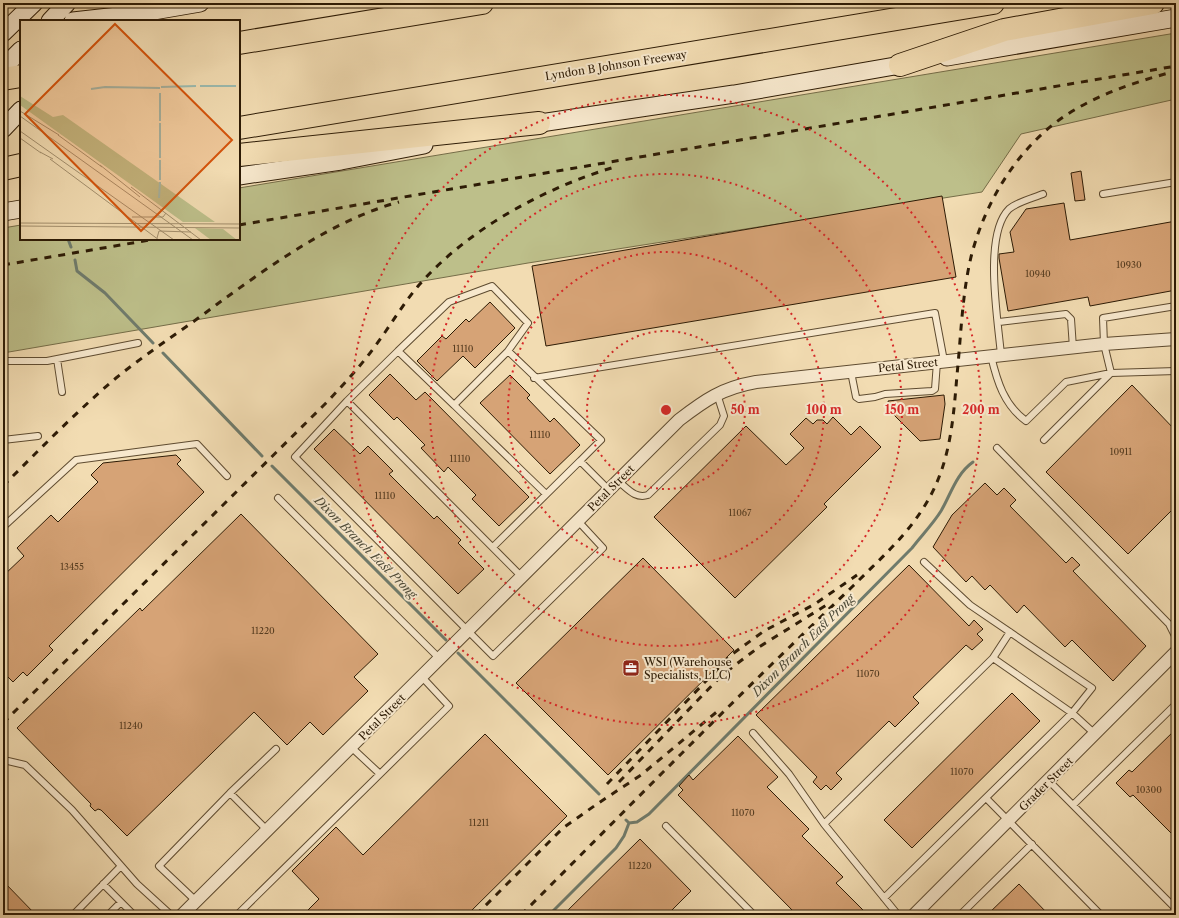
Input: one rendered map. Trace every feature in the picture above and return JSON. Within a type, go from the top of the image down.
[{"type":"highway","points":[[240,42],[482,3]]},
{"type":"highway","name":"Lyndon B Johnson Freeway","points":[[240,128],[993,3]]},
{"type":"highway","points":[[900,65],[1004,30],[1152,3]]},
{"type":"highway","points":[[3,79],[20,76]]},
{"type":"highway","points":[[240,155],[539,122]]},
{"type":"highway","points":[[3,169],[20,165]]},
{"type":"main road","points":[[9,29],[34,3]]},
{"type":"main road","points":[[51,20],[67,3]]},
{"type":"main road","points":[[79,20],[200,3]]},
{"type":"main road","points":[[240,176],[341,161],[539,122],[734,94],[1176,18]]},
{"type":"main road","points":[[3,68],[20,51]]},
{"type":"main road","points":[[3,129],[20,111]]},
{"type":"main road","points":[[3,212],[20,209]]},
{"type":"street","name":"Petal Street","points":[[190,910],[267,830],[679,420],[709,397],[732,388],[756,382],[1104,344],[1176,339]]},
{"type":"street","name":"Grader Street","points":[[914,915],[1176,652]]},
{"type":"lane","points":[[1103,194],[1176,182]]},
{"type":"lane","points":[[1043,194],[1010,208],[1002,219],[993,264],[998,322],[996,356],[1001,391],[1011,406],[1026,421],[1066,382],[1110,373],[1176,371]]},
{"type":"lane","points":[[454,405],[508,351],[528,323],[492,286],[449,302],[347,401],[295,457],[493,656],[603,548],[578,521]]},
{"type":"lane","points":[[1110,373],[1104,344],[1103,318],[1106,316],[1176,306]]},
{"type":"lane","points":[[534,378],[935,313],[940,362],[935,389],[932,391],[884,394],[859,399],[856,397],[851,372]]},
{"type":"lane","points":[[998,322],[1066,314],[1071,318],[1073,348]]},
{"type":"lane","points":[[3,361],[47,361],[138,343]]},
{"type":"lane","points":[[398,351],[546,494]]},
{"type":"lane","points":[[493,547],[601,440],[534,378],[508,351]]},
{"type":"lane","points":[[57,359],[62,392]]},
{"type":"lane","points":[[1044,440],[1110,373]]},
{"type":"lane","points":[[618,481],[635,496],[642,497],[648,495],[720,425],[724,416],[717,394]]},
{"type":"lane","points":[[347,401],[522,577]]},
{"type":"lane","points":[[3,440],[38,436]]},
{"type":"lane","points":[[3,527],[76,460],[197,444],[227,476]]},
{"type":"lane","points":[[997,448],[1169,624],[1176,638]]},
{"type":"lane","points":[[580,461],[609,490]]},
{"type":"lane","points":[[278,498],[440,659]]},
{"type":"lane","points":[[884,898],[1072,713],[1092,688],[970,605],[924,562]]},
{"type":"lane","points":[[824,824],[993,658],[1010,632]]},
{"type":"lane","points":[[993,658],[1072,713],[1095,734]]},
{"type":"lane","points":[[237,915],[449,706],[422,677]]},
{"type":"lane","points":[[1073,804],[1176,704]]},
{"type":"lane","points":[[753,733],[789,774],[824,824],[898,915]]},
{"type":"lane","points":[[351,747],[380,774]]},
{"type":"lane","points":[[190,910],[159,866],[230,793],[276,749]]},
{"type":"lane","points":[[3,762],[8,761],[25,765],[72,810],[137,884],[171,915]]},
{"type":"lane","points":[[1049,781],[1176,909]]},
{"type":"lane","points":[[230,793],[267,830]]},
{"type":"lane","points":[[986,798],[1101,915]]},
{"type":"lane","points":[[666,826],[754,915]]},
{"type":"lane","points":[[960,915],[1032,844]]},
{"type":"lane","points":[[73,915],[121,866]]},
{"type":"lane","points":[[103,884],[134,915]]},
{"type":"lane","points":[[108,915],[121,902]]},
{"type":"green space","points":[[1176,33],[1176,99],[1021,134],[982,192],[528,263],[3,353],[3,228],[20,225],[20,240],[240,240],[240,188]]},
{"type":"building","points":[[1081,171],[1085,200],[1075,201],[1071,173]]},
{"type":"building","points":[[942,196],[956,277],[546,346],[532,266]]},
{"type":"building","points":[[1064,203],[1070,240],[1176,221],[1176,290],[1090,306],[1088,297],[1008,311],[999,254],[1014,252],[1010,232],[1026,209]]},
{"type":"building","points":[[490,302],[515,328],[475,368],[463,356],[437,381],[417,361],[442,336],[446,339],[466,319],[469,322]]},
{"type":"building","points":[[390,374],[416,400],[425,392],[529,497],[499,526],[472,499],[476,495],[448,467],[444,472],[421,448],[425,445],[397,417],[394,420],[369,395]]},
{"type":"building","points":[[510,375],[530,395],[527,398],[550,422],[554,418],[580,445],[550,474],[480,403]]},
{"type":"building","points":[[1132,385],[1176,431],[1176,506],[1128,554],[1046,472]]},
{"type":"building","points":[[944,395],[945,404],[940,439],[920,441],[889,410],[888,401]]},
{"type":"building","points":[[833,417],[851,435],[860,426],[881,447],[824,504],[827,507],[735,598],[654,517],[746,426],[786,465],[804,448],[790,434],[806,418],[813,424],[817,420],[823,420],[827,424]]},
{"type":"building","points":[[334,429],[360,454],[368,446],[393,471],[389,474],[434,519],[437,516],[461,540],[458,543],[484,569],[458,594],[314,449]]},
{"type":"building","points":[[176,455],[181,460],[177,464],[204,492],[49,646],[53,650],[27,676],[23,672],[13,682],[3,672],[3,576],[24,556],[17,548],[51,515],[58,522],[98,482],[91,475],[103,463]]},
{"type":"building","points":[[985,483],[997,495],[1004,488],[1016,500],[1010,506],[1066,563],[1072,557],[1080,565],[1073,571],[1146,646],[1113,681],[1072,640],[1065,647],[1024,605],[1017,613],[990,585],[985,590],[972,576],[966,582],[933,547],[952,515]]},
{"type":"building","points":[[241,514],[378,654],[354,677],[368,691],[323,735],[310,722],[287,745],[254,712],[127,836],[101,810],[98,809],[95,811],[90,806],[91,804],[17,728],[140,608],[142,611]]},
{"type":"building","points":[[643,558],[734,650],[608,775],[516,683]]},
{"type":"building","points":[[909,565],[969,626],[974,620],[983,629],[977,634],[983,640],[972,650],[966,645],[913,697],[919,703],[895,727],[889,721],[836,773],[842,779],[831,790],[826,785],[821,790],[813,782],[817,777],[756,715]]},
{"type":"building","points":[[1012,693],[1040,721],[912,848],[884,820]]},
{"type":"building","points":[[1176,729],[1176,838],[1133,795],[1130,797],[1116,783],[1129,770],[1132,772]]},
{"type":"building","points":[[485,734],[567,816],[467,915],[303,915],[319,899],[292,871],[336,827],[363,855]]},
{"type":"building","points":[[738,736],[778,777],[767,787],[809,829],[802,836],[843,877],[836,883],[868,915],[797,915],[678,795],[683,790],[679,786],[689,775],[693,780]]},
{"type":"building","points":[[640,839],[691,891],[667,915],[563,915]]},
{"type":"building","points":[[3,881],[36,915],[3,915]]},
{"type":"building","points":[[1019,884],[1049,915],[987,915]]},
{"type":"waterway","name":"Dixon Branch East Prong","points":[[68,240],[71,247]]},
{"type":"waterway","name":"Dixon Branch East Prong","points":[[75,260],[77,271],[105,293],[153,343]]},
{"type":"waterway","name":"Dixon Branch East Prong","points":[[163,353],[262,456]]},
{"type":"waterway","name":"Dixon Branch East Prong","points":[[626,820],[629,823],[637,822],[649,814],[912,548],[938,516],[962,472],[973,462]]},
{"type":"waterway","name":"Dixon Branch East Prong","points":[[272,466],[446,640]]},
{"type":"waterway","name":"Dixon Branch East Prong","points":[[458,653],[599,794]]},
{"type":"waterway","name":"Dixon Branch East Prong","points":[[549,915],[616,848],[624,836],[629,823]]},
{"type":"railway","points":[[240,225],[1176,66]]},
{"type":"railway","points":[[521,915],[741,694],[899,540],[922,510],[939,478],[952,428],[964,301],[971,257],[986,213],[1009,172],[1039,137],[1076,109],[1125,87],[1176,71]]},
{"type":"railway","points":[[3,723],[327,402],[362,363],[419,285],[439,264],[461,245],[510,212],[564,185],[618,166]]},
{"type":"railway","points":[[3,486],[72,417],[140,359],[303,245],[350,220],[399,202]]},
{"type":"railway","points":[[3,265],[150,240]]},
{"type":"railway","points":[[607,784],[731,655],[764,631],[815,604],[857,575]]},
{"type":"railway","points":[[619,782],[722,675],[759,647],[828,604]]},
{"type":"railway","points":[[476,915],[563,828],[641,775],[719,710]]},
{"type":"place","name":"WSI (Warehouse Specialists, LLC)","points":[[631,668]]}]
